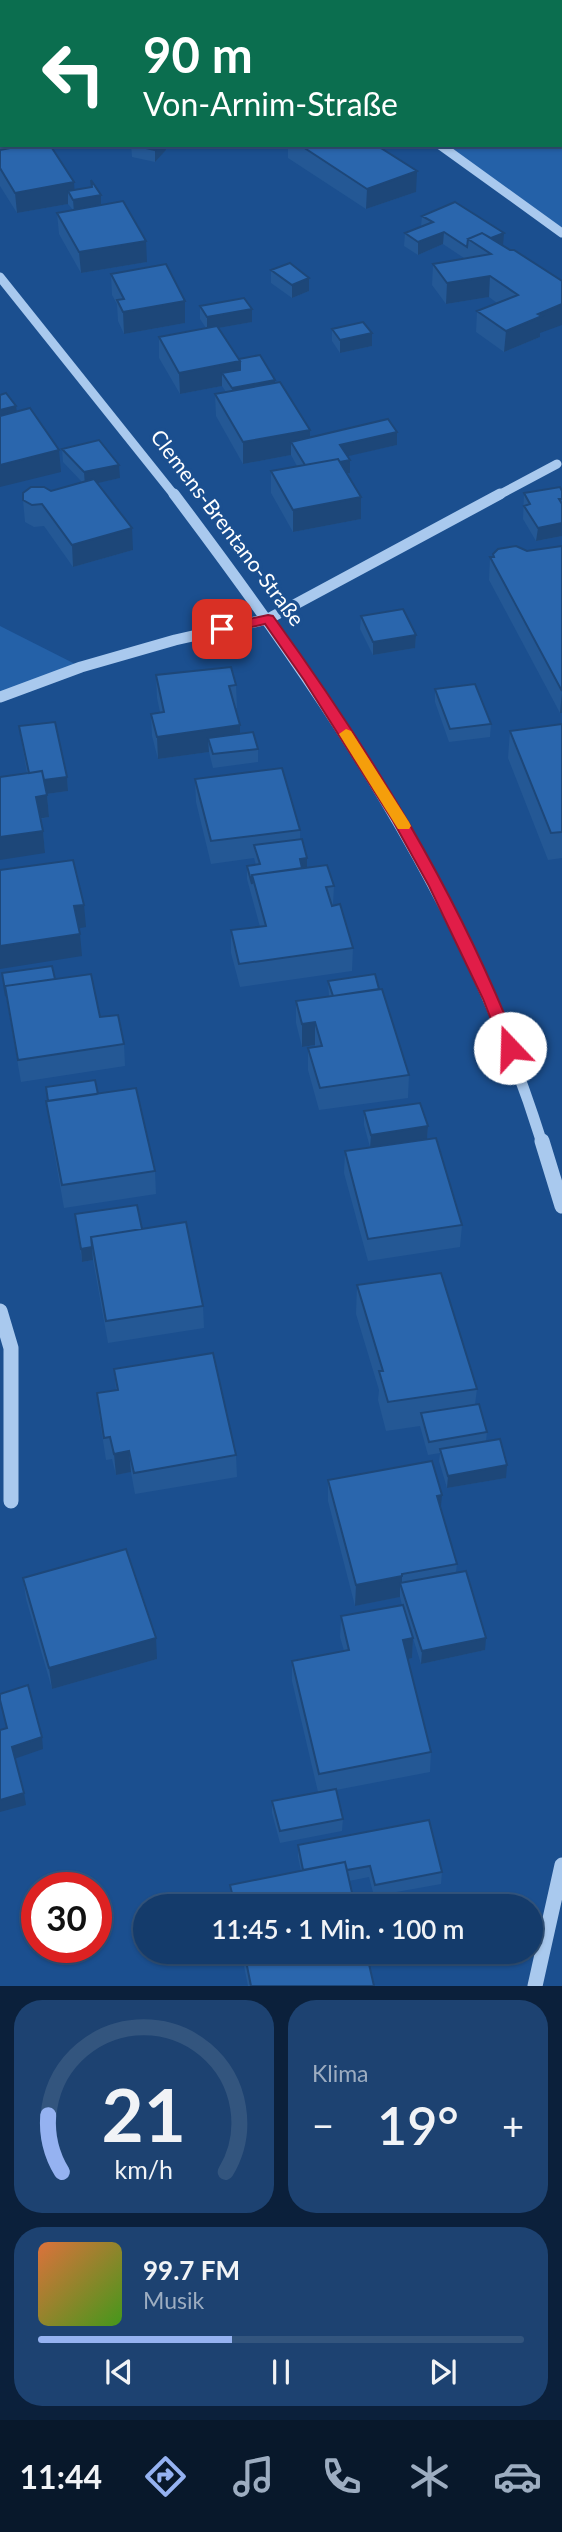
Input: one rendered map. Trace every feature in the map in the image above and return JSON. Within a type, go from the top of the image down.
[{"type":"street","points":[[443,147],[562,233]]},
{"type":"street","name":"Clemens-Brentano-Straße","points":[[0,277],[181,500],[310,677],[379,787],[437,886],[496,1011],[529,1096],[562,1206]]},
{"type":"street","points":[[0,697],[81,667],[175,640],[268,619],[557,464]]},
{"type":"street","points":[[0,1311],[11,1348],[11,1501]]},
{"type":"street","points":[[535,1986],[562,1865]]},
{"type":"shaded area","points":[[443,147],[562,147],[562,233]]},
{"type":"shaded area","points":[[0,626],[81,667],[0,702]]},
{"type":"building","points":[[15,147],[51,147],[74,182],[15,193],[0,168],[0,150]]},
{"type":"building","points":[[303,147],[379,147],[417,171],[367,189]]},
{"type":"building","points":[[91,180],[101,195],[73,200],[68,191],[92,187]]},
{"type":"building","points":[[123,201],[146,241],[79,252],[57,213]]},
{"type":"building","points":[[455,202],[504,233],[491,238],[482,233],[468,239],[467,247],[444,232],[418,242],[405,233],[433,222],[422,216]]},
{"type":"building","points":[[482,233],[562,281],[562,304],[538,314],[542,316],[506,331],[477,311],[518,295],[490,276],[447,283],[433,264],[491,254],[468,239]]},
{"type":"building","points":[[290,263],[309,278],[292,285],[271,270]]},
{"type":"building","points":[[166,264],[185,301],[123,312],[117,300],[124,299],[111,274]]},
{"type":"building","points":[[244,298],[252,309],[207,317],[200,306]]},
{"type":"building","points":[[363,322],[372,333],[340,340],[332,329]]},
{"type":"building","points":[[217,326],[240,361],[179,373],[159,337]]},
{"type":"building","points":[[260,355],[275,380],[232,388],[222,373],[240,370],[239,359]]},
{"type":"building","points":[[280,382],[310,430],[243,442],[215,394]]},
{"type":"building","points":[[6,393],[16,406],[0,410],[0,395]]},
{"type":"building","points":[[30,408],[59,450],[0,465],[0,416]]},
{"type":"building","points":[[388,419],[397,432],[340,445],[350,460],[340,462],[338,459],[305,465],[291,442]]},
{"type":"building","points":[[99,440],[119,465],[84,472],[62,449]]},
{"type":"building","points":[[338,459],[361,497],[293,510],[271,471]]},
{"type":"building","points":[[94,479],[132,528],[72,545],[42,504],[32,505],[23,500],[23,493],[31,487],[44,487],[51,491]]},
{"type":"building","points":[[560,487],[562,523],[538,528],[524,506],[530,504],[524,493]]},
{"type":"building","points":[[516,546],[527,551],[562,546],[562,691],[490,557],[494,557],[493,554],[498,549]]},
{"type":"building","points":[[403,609],[416,635],[373,642],[361,616]]},
{"type":"building","points":[[231,667],[236,685],[229,686],[240,725],[157,737],[151,714],[164,712],[156,675]]},
{"type":"building","points":[[475,684],[491,724],[450,729],[435,689]]},
{"type":"building","points":[[55,722],[67,777],[44,780],[42,771],[29,773],[19,726]]},
{"type":"building","points":[[562,724],[562,832],[551,833],[510,731]]},
{"type":"building","points":[[253,732],[258,749],[213,754],[208,738]]},
{"type":"building","points":[[282,768],[300,830],[211,841],[195,779]]},
{"type":"building","points":[[42,771],[47,795],[36,797],[43,831],[0,837],[0,777]]},
{"type":"building","points":[[302,839],[307,858],[300,859],[302,868],[252,875],[252,884],[247,866],[260,864],[254,845]]},
{"type":"building","points":[[73,860],[84,905],[74,906],[80,934],[0,946],[0,870]]},
{"type":"building","points":[[327,865],[334,886],[326,887],[332,906],[340,904],[353,948],[239,964],[231,930],[266,926],[252,875]]},
{"type":"building","points":[[52,966],[55,979],[5,986],[6,996],[2,973]]},
{"type":"building","points":[[91,974],[100,1017],[118,1015],[124,1044],[18,1060],[5,986]]},
{"type":"building","points":[[375,974],[379,989],[333,996],[328,981]]},
{"type":"building","points":[[382,989],[409,1075],[320,1088],[308,1048],[322,1046],[315,1022],[302,1024],[296,1001]]},
{"type":"building","points":[[95,1080],[98,1094],[48,1101],[46,1087]]},
{"type":"building","points":[[136,1088],[155,1171],[62,1185],[46,1101]]},
{"type":"building","points":[[420,1103],[428,1126],[371,1135],[364,1111]]},
{"type":"building","points":[[436,1138],[462,1225],[368,1239],[345,1151]]},
{"type":"building","points":[[137,1205],[142,1229],[91,1237],[92,1247],[81,1249],[75,1214]]},
{"type":"building","points":[[186,1222],[203,1306],[106,1321],[91,1237]]},
{"type":"building","points":[[441,1273],[477,1389],[388,1402],[379,1371],[383,1371],[357,1285]]},
{"type":"building","points":[[213,1353],[236,1455],[134,1473],[129,1451],[114,1454],[110,1437],[104,1438],[97,1393],[118,1390],[114,1369]]},
{"type":"building","points":[[479,1404],[487,1432],[429,1442],[421,1413]]},
{"type":"building","points":[[500,1439],[507,1465],[448,1476],[440,1449]]},
{"type":"building","points":[[432,1461],[442,1495],[437,1496],[457,1564],[356,1585],[328,1480]]},
{"type":"building","points":[[126,1549],[156,1638],[49,1668],[23,1578]]},
{"type":"building","points":[[466,1571],[486,1638],[422,1651],[400,1583]]},
{"type":"building","points":[[403,1605],[413,1638],[403,1640],[431,1752],[319,1774],[292,1661],[349,1650],[341,1616]]},
{"type":"building","points":[[28,1685],[42,1737],[12,1747],[24,1793],[0,1800],[0,1730],[7,1728],[0,1694]]},
{"type":"building","points":[[336,1789],[343,1819],[280,1831],[272,1801]]},
{"type":"building","points":[[429,1820],[442,1872],[375,1885],[370,1866],[347,1870],[345,1862],[303,1870],[298,1845]]},
{"type":"building","points":[[345,1862],[352,1894],[232,1894],[230,1885]]},
{"type":"building","points":[[247,1964],[369,1964],[374,1986],[251,1986]]},
{"type":"slow traffic","points":[[346,734],[403,826]]},
{"type":"route","points":[[222,629],[268,619],[310,677],[400,821],[437,886],[491,999],[510,1048]]}]
